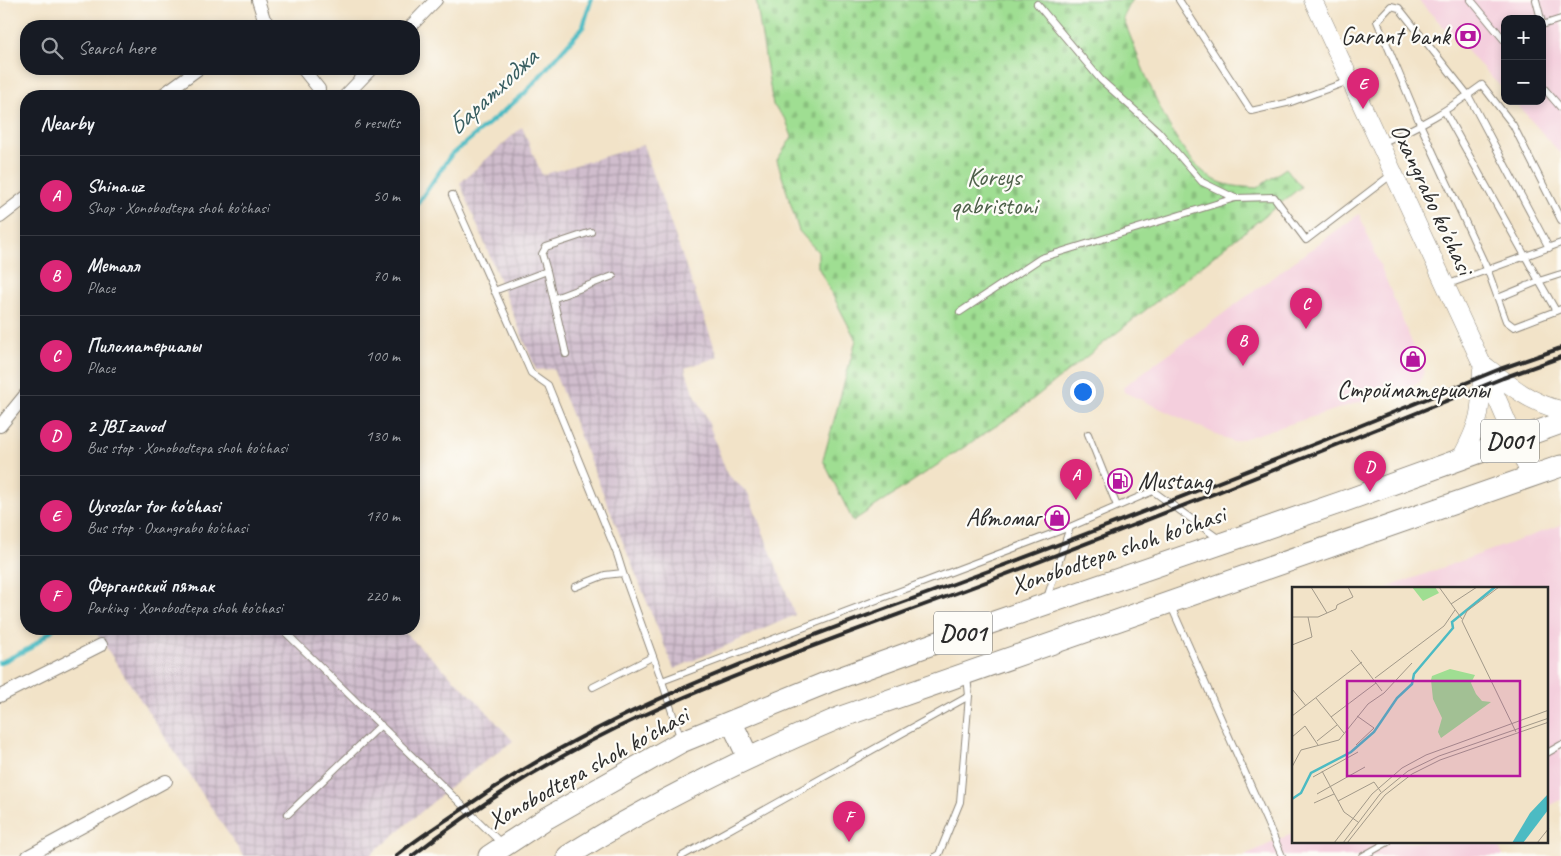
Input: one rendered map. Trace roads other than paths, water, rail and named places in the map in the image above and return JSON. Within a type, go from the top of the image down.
[{"type":"highway","name":"Xonobodtepa shoh ko'chasi","points":[[496,851],[682,742],[828,682],[1561,423]]},
{"type":"highway","name":"D001","points":[[568,856],[646,810],[748,757],[841,717],[1561,466]]},
{"type":"highway","points":[[732,723],[748,757]]},
{"type":"main road","name":"Oxangrabo ko'chasi","points":[[1314,0],[1392,174],[1482,364],[1531,477]]},
{"type":"main road","name":"Oxangrabo ko'chasi","points":[[1482,364],[1529,398],[1546,406],[1561,410]]},
{"type":"main road","name":"Oxangrabo ko'chasi","points":[[1460,460],[1476,430],[1481,410],[1482,364]]},
{"type":"street","points":[[258,0],[262,20]]},
{"type":"street","points":[[417,20],[436,0]]},
{"type":"street","points":[[169,90],[190,75]]},
{"type":"street","points":[[308,75],[319,89]]},
{"type":"street","points":[[351,90],[365,75]]},
{"type":"street","points":[[0,217],[20,202]]},
{"type":"street","points":[[0,426],[20,401]]},
{"type":"street","points":[[0,696],[101,645]]},
{"type":"street","points":[[28,856],[166,781]]},
{"type":"lane","points":[[1179,0],[1251,111],[1292,102],[1350,81]]},
{"type":"lane","points":[[1471,0],[1501,35]]},
{"type":"lane","points":[[1536,0],[1540,15]]},
{"type":"lane","points":[[1037,4],[1101,80],[1158,131],[1202,182],[1235,198]]},
{"type":"lane","points":[[1445,112],[1524,257],[1559,310],[1514,327],[1506,321],[1488,271],[1421,126],[1377,21],[1392,6],[1399,8],[1468,95],[1549,248]]},
{"type":"lane","points":[[1546,21],[1561,19]]},
{"type":"lane","points":[[1379,144],[1421,126],[1445,112],[1482,85],[1513,125],[1561,220]]},
{"type":"lane","points":[[1546,91],[1561,108]]},
{"type":"lane","points":[[960,312],[1041,258],[1235,198],[1274,197],[1306,240],[1392,174]]},
{"type":"lane","points":[[452,195],[531,373],[548,385],[617,554],[682,742]]},
{"type":"lane","points":[[566,354],[560,335],[555,298],[542,254],[546,246],[591,232]]},
{"type":"lane","points":[[1445,286],[1561,243]]},
{"type":"lane","points":[[494,291],[547,272]]},
{"type":"lane","points":[[1498,298],[1561,274]]},
{"type":"lane","points":[[555,298],[613,276]]},
{"type":"lane","points":[[1088,434],[1117,506]]},
{"type":"lane","points":[[662,681],[1070,527],[1153,491],[1224,543]]},
{"type":"lane","points":[[1045,605],[1070,527]]},
{"type":"lane","points":[[574,587],[605,574],[623,573]]},
{"type":"lane","points":[[1169,602],[1282,856]]},
{"type":"lane","points":[[288,635],[380,725],[496,851]]},
{"type":"lane","points":[[593,687],[652,657]]},
{"type":"lane","points":[[936,856],[939,854],[960,802],[969,696],[967,672]]},
{"type":"lane","points":[[682,856],[969,696]]},
{"type":"lane","points":[[288,814],[380,725]]},
{"type":"lane","points":[[1548,752],[1561,745]]},
{"type":"lane","points":[[1363,856],[1384,844]]},
{"type":"waterway","name":"Баратходжа","points":[[420,200],[451,155],[524,94],[583,27],[591,0]]},
{"type":"waterway","name":"Баратходжа","points":[[0,663],[32,647],[46,635]]},
{"type":"railway","points":[[396,856],[428,832],[522,770],[586,735],[651,703],[786,646],[1119,521],[1500,369],[1561,348]]},
{"type":"railway","points":[[412,856],[466,816],[552,762],[612,730],[683,698],[725,680],[1110,534],[1503,378],[1561,357]]},
{"type":"place","name":"Garant bank","points":[[1468,36]]},
{"type":"place","name":"Uysozlar tor ko'chasi","points":[[1363,109]]},
{"type":"place","name":"Пиломатериалы","points":[[1306,329]]},
{"type":"place","name":"Стройматериалы","points":[[1413,359]]},
{"type":"place","name":"Металл","points":[[1243,366]]},
{"type":"place","name":"Mustang","points":[[1120,481]]},
{"type":"place","name":"2 JBI zavod","points":[[1370,492]]},
{"type":"place","name":"Shina.uz","points":[[1076,500]]},
{"type":"place","name":"Автомаг","points":[[1057,518]]},
{"type":"place","name":"Ферганский пятак","points":[[849,842]]},
{"type":"park label","name":"Koreys qabristoni","points":[[994,192]]}]
